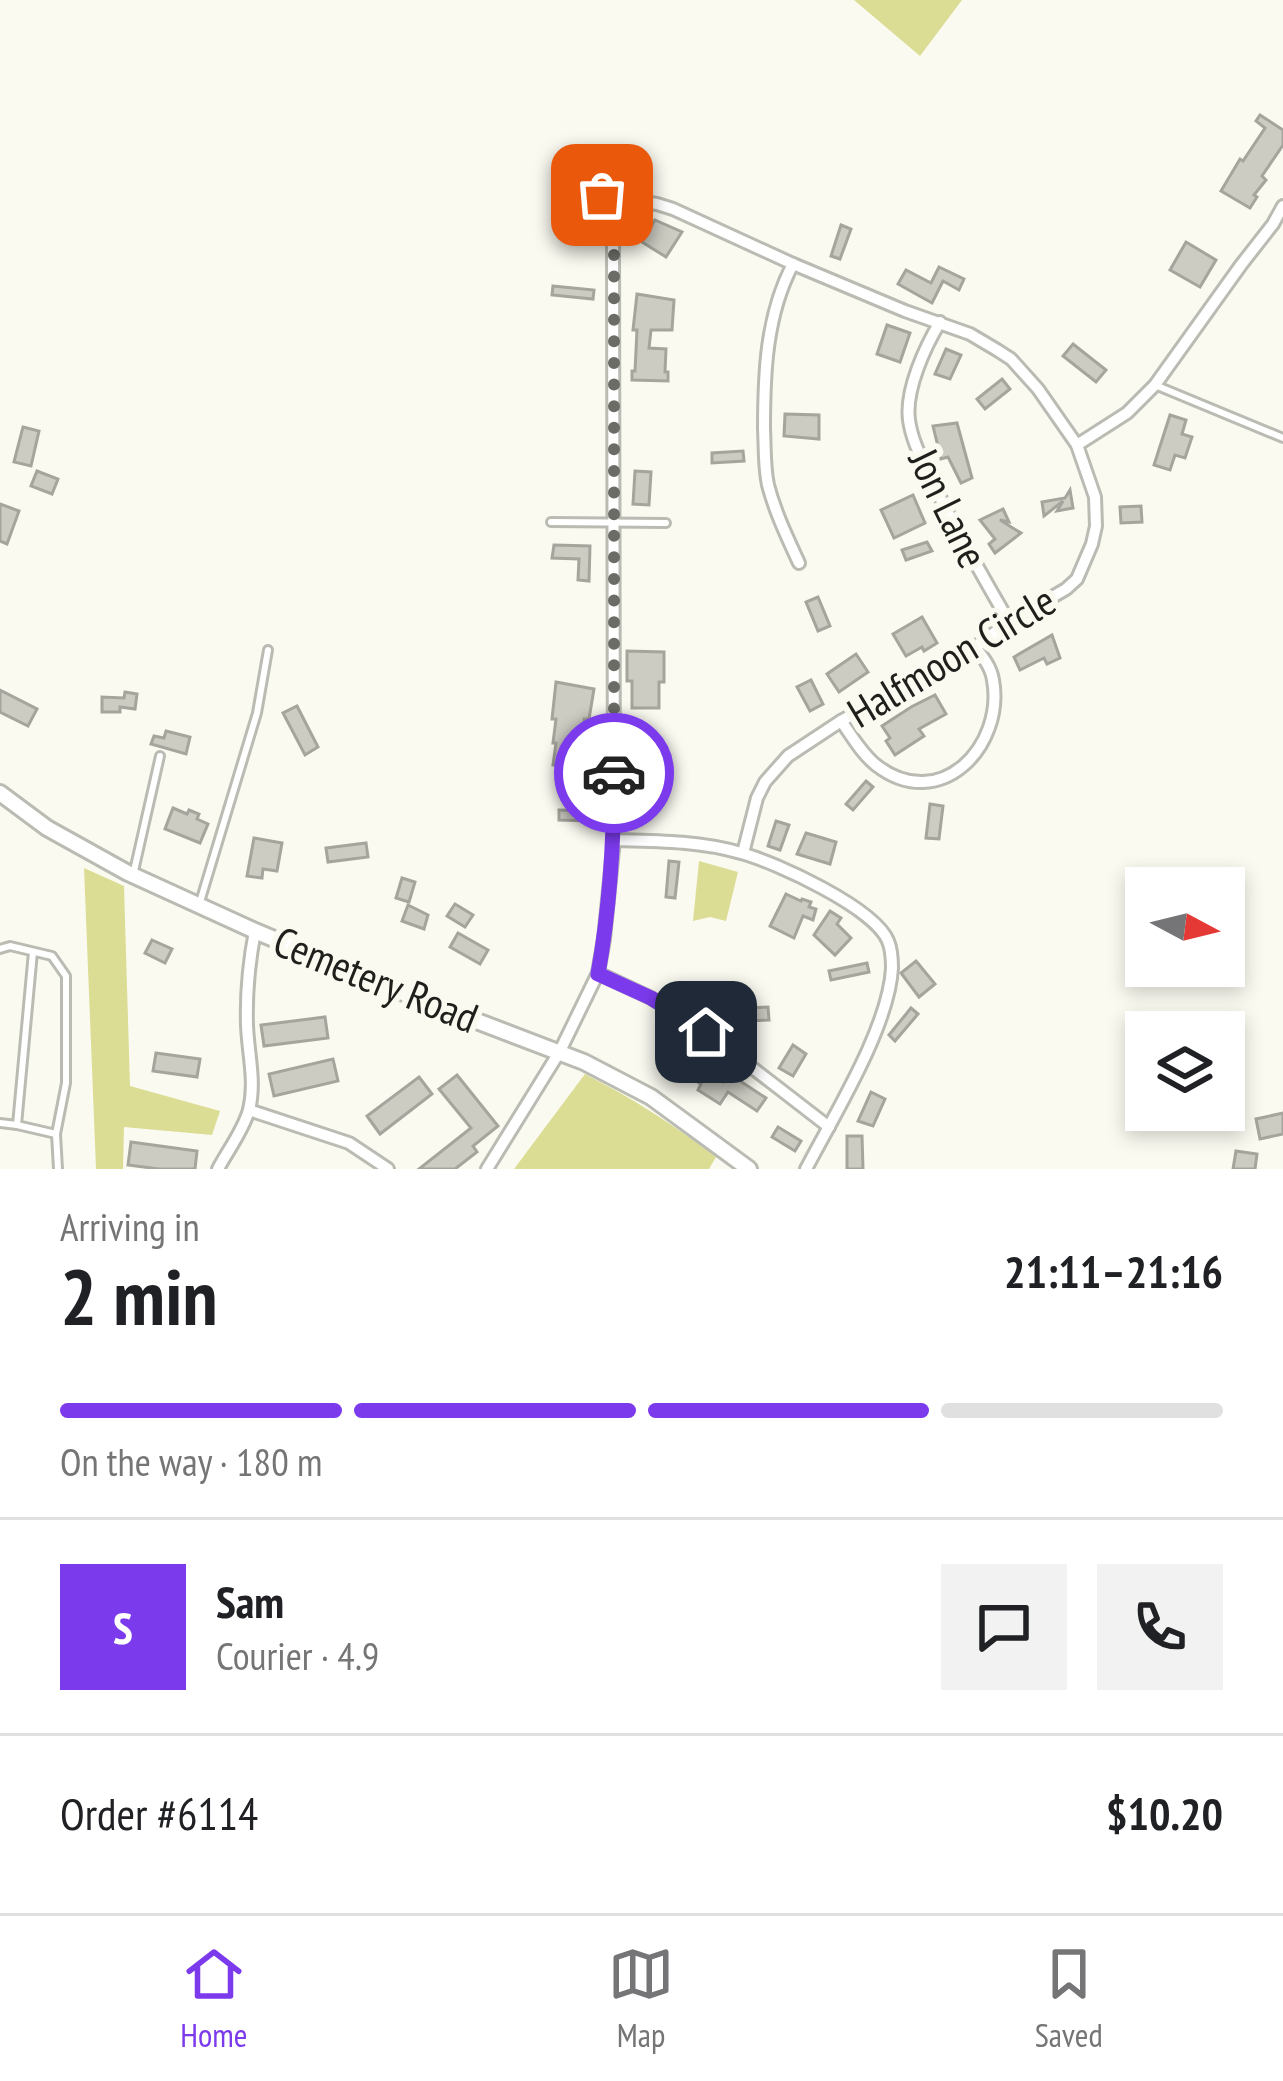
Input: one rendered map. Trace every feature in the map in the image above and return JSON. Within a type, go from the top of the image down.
[{"type":"street","points":[[487,1169],[560,1051],[598,974],[604,939],[614,840],[614,227],[624,209],[637,201],[616,189],[606,190],[600,200],[602,213],[614,227]]},
{"type":"street","name":"Halfmoon Circle","points":[[637,201],[673,209],[793,264],[970,334],[1011,359],[1077,445],[1095,497],[1096,526],[1077,579],[975,647],[788,756],[757,798],[743,853]]},
{"type":"street","points":[[1077,445],[1126,412],[1155,385],[1240,265],[1278,229],[1283,206]]},
{"type":"street","points":[[793,264],[776,304],[767,354],[765,465],[779,521],[799,563]]},
{"type":"street","name":"Jon Lane","points":[[940,322],[922,354],[908,416],[915,445],[948,516],[1009,622]]},
{"type":"street","points":[[841,721],[868,758],[894,777],[928,783],[946,779],[967,763],[991,718],[994,682],[975,647]]},
{"type":"street","name":"Cemetery Road","points":[[0,794],[47,828],[133,875],[255,931],[560,1051],[651,1097],[748,1169]]},
{"type":"street","points":[[614,840],[683,842],[743,853],[853,904],[889,941],[892,966],[878,1025],[806,1169]]},
{"type":"street","points":[[218,1169],[248,1110],[252,1072],[248,970],[255,931]]},
{"type":"street","points":[[889,941],[904,935]]},
{"type":"street","points":[[598,974],[651,998],[706,1032],[829,1127]]},
{"type":"street","points":[[706,1032],[716,1014]]},
{"type":"street","points":[[248,1110],[349,1143],[388,1169]]},
{"type":"lane","points":[[1155,385],[1283,438]]},
{"type":"lane","points":[[551,522],[666,523]]},
{"type":"lane","points":[[199,905],[257,713],[268,650]]},
{"type":"lane","points":[[133,875],[160,756]]},
{"type":"lane","points":[[0,949],[10,946],[52,956],[66,976],[66,1083],[56,1134],[58,1169]]},
{"type":"lane","points":[[17,1125],[33,952]]},
{"type":"lane","points":[[0,1124],[56,1134]]},
{"type":"green space","points":[[854,0],[962,0],[920,56]]},
{"type":"green space","points":[[699,861],[738,872],[726,921],[710,917],[693,921]]},
{"type":"green space","points":[[84,868],[124,886],[130,1086],[220,1111],[212,1135],[124,1127],[123,1169],[96,1169]]},
{"type":"green space","points":[[585,1074],[652,1112],[716,1157],[709,1169],[514,1169]]},
{"type":"building","points":[[1260,115],[1283,130],[1283,145],[1262,176],[1266,180],[1250,208],[1221,191],[1265,128],[1256,121]]},
{"type":"building","points":[[579,153],[591,163],[572,186],[560,175]]},
{"type":"building","points":[[655,220],[682,232],[666,257],[642,242]]},
{"type":"building","points":[[841,225],[851,229],[840,259],[831,256]]},
{"type":"building","points":[[1186,242],[1216,260],[1200,287],[1170,270]]},
{"type":"building","points":[[939,267],[964,279],[959,290],[943,281],[932,303],[898,284],[906,270],[931,283]]},
{"type":"building","points":[[553,286],[594,290],[593,299],[552,295]]},
{"type":"building","points":[[637,294],[674,300],[672,330],[651,330],[649,348],[666,349],[668,381],[632,380]]},
{"type":"building","points":[[887,325],[910,333],[900,362],[877,354]]},
{"type":"building","points":[[1073,344],[1106,370],[1096,382],[1063,356]]},
{"type":"building","points":[[946,349],[961,355],[950,379],[935,374]]},
{"type":"building","points":[[1002,379],[1010,389],[985,409],[977,399]]},
{"type":"building","points":[[785,414],[819,415],[819,439],[784,436]]},
{"type":"building","points":[[1170,415],[1186,420],[1182,434],[1192,437],[1185,458],[1175,455],[1170,470],[1154,465]]},
{"type":"building","points":[[957,423],[972,478],[961,483],[948,457],[941,459],[933,426]]},
{"type":"building","points":[[23,427],[39,431],[31,466],[14,462]]},
{"type":"building","points":[[743,451],[744,461],[712,463],[712,453]]},
{"type":"building","points":[[37,471],[58,479],[52,494],[31,486]]},
{"type":"building","points":[[635,471],[651,472],[649,505],[633,504]]},
{"type":"building","points":[[1070,490],[1073,508],[1057,511],[1063,501],[1044,516],[1042,502],[1065,498]]},
{"type":"building","points":[[913,495],[925,523],[894,538],[881,510]]},
{"type":"building","points":[[0,504],[19,511],[7,544],[0,541]]},
{"type":"building","points":[[1141,506],[1142,522],[1121,523],[1120,507]]},
{"type":"building","points":[[1003,509],[1009,522],[1000,520],[1021,533],[995,553],[989,544],[995,539],[980,520]]},
{"type":"building","points":[[927,542],[932,551],[906,560],[902,550]]},
{"type":"building","points":[[554,545],[590,546],[589,581],[578,580],[579,559],[552,558]]},
{"type":"building","points":[[818,597],[830,626],[818,631],[806,602]]},
{"type":"building","points":[[922,617],[937,643],[906,656],[893,634]]},
{"type":"building","points":[[1052,635],[1060,658],[1047,664],[1044,658],[1020,670],[1014,657]]},
{"type":"building","points":[[627,651],[664,652],[659,708],[632,708]]},
{"type":"building","points":[[856,654],[868,672],[839,692],[827,674]]},
{"type":"building","points":[[811,680],[823,704],[810,711],[797,687]]},
{"type":"building","points":[[556,682],[594,689],[589,719],[584,719],[584,736],[591,737],[589,770],[553,765]]},
{"type":"building","points":[[0,690],[37,709],[28,726],[0,712]]},
{"type":"building","points":[[125,692],[137,694],[135,709],[102,712],[102,697],[124,698]]},
{"type":"building","points":[[935,695],[946,714],[919,729],[924,736],[895,755],[882,726]]},
{"type":"building","points":[[297,706],[318,747],[305,755],[283,713]]},
{"type":"building","points":[[166,731],[190,737],[186,754],[151,744],[154,736],[164,738]]},
{"type":"building","points":[[866,781],[873,787],[853,810],[846,804]]},
{"type":"building","points":[[930,804],[943,806],[939,839],[926,838]]},
{"type":"building","points":[[173,808],[199,814],[197,819],[208,824],[200,843],[165,829]]},
{"type":"building","points":[[559,810],[591,811],[591,821],[559,820]]},
{"type":"building","points":[[776,821],[789,825],[780,850],[768,846]]},
{"type":"building","points":[[806,833],[836,842],[830,864],[797,854]]},
{"type":"building","points":[[254,838],[282,843],[277,871],[263,869],[262,878],[247,876]]},
{"type":"building","points":[[366,843],[368,857],[328,862],[326,848]]},
{"type":"building","points":[[669,861],[679,862],[675,898],[666,897]]},
{"type":"building","points":[[402,878],[415,882],[409,902],[396,898]]},
{"type":"building","points":[[786,894],[811,902],[809,907],[816,909],[813,920],[803,916],[794,938],[770,926]]},
{"type":"building","points":[[455,904],[473,915],[465,927],[447,916]]},
{"type":"building","points":[[408,905],[428,915],[424,929],[402,921]]},
{"type":"building","points":[[830,911],[841,918],[837,924],[851,938],[835,955],[814,935]]},
{"type":"building","points":[[458,933],[488,950],[480,964],[450,947]]},
{"type":"building","points":[[152,940],[172,949],[165,963],[145,953]]},
{"type":"building","points":[[916,961],[935,984],[919,997],[901,973]]},
{"type":"building","points":[[867,963],[869,972],[831,980],[829,971]]},
{"type":"building","points":[[768,1007],[769,1020],[746,1021],[745,1008]]},
{"type":"building","points":[[911,1008],[918,1014],[895,1041],[889,1035]]},
{"type":"building","points":[[325,1017],[328,1038],[264,1046],[261,1025]]},
{"type":"building","points":[[679,1040],[704,1059],[698,1067],[673,1047]]},
{"type":"building","points":[[793,1045],[806,1054],[793,1076],[779,1068]]},
{"type":"building","points":[[156,1053],[200,1059],[197,1077],[153,1071]]},
{"type":"building","points":[[333,1059],[338,1081],[274,1096],[269,1074]]},
{"type":"building","points":[[703,1070],[723,1082],[728,1073],[766,1098],[757,1111],[728,1092],[720,1104],[698,1090],[701,1084],[696,1081]]},
{"type":"building","points":[[457,1075],[498,1126],[455,1169],[419,1169],[471,1128],[439,1089]]},
{"type":"building","points":[[419,1077],[432,1094],[380,1134],[367,1116]]},
{"type":"building","points":[[871,1092],[885,1099],[873,1126],[858,1121]]},
{"type":"building","points":[[1283,1113],[1283,1134],[1260,1139],[1256,1119]]},
{"type":"building","points":[[778,1127],[801,1141],[795,1151],[772,1137]]},
{"type":"building","points":[[847,1136],[862,1136],[863,1169],[847,1169]]},
{"type":"building","points":[[131,1142],[197,1151],[195,1169],[128,1165]]},
{"type":"building","points":[[1236,1151],[1257,1154],[1255,1169],[1233,1169]]},
{"type":"way so far","points":[[602,195],[602,213],[614,227],[614,773]]},
{"type":"route","points":[[614,773],[614,840],[598,974],[651,998],[706,1032]]}]
